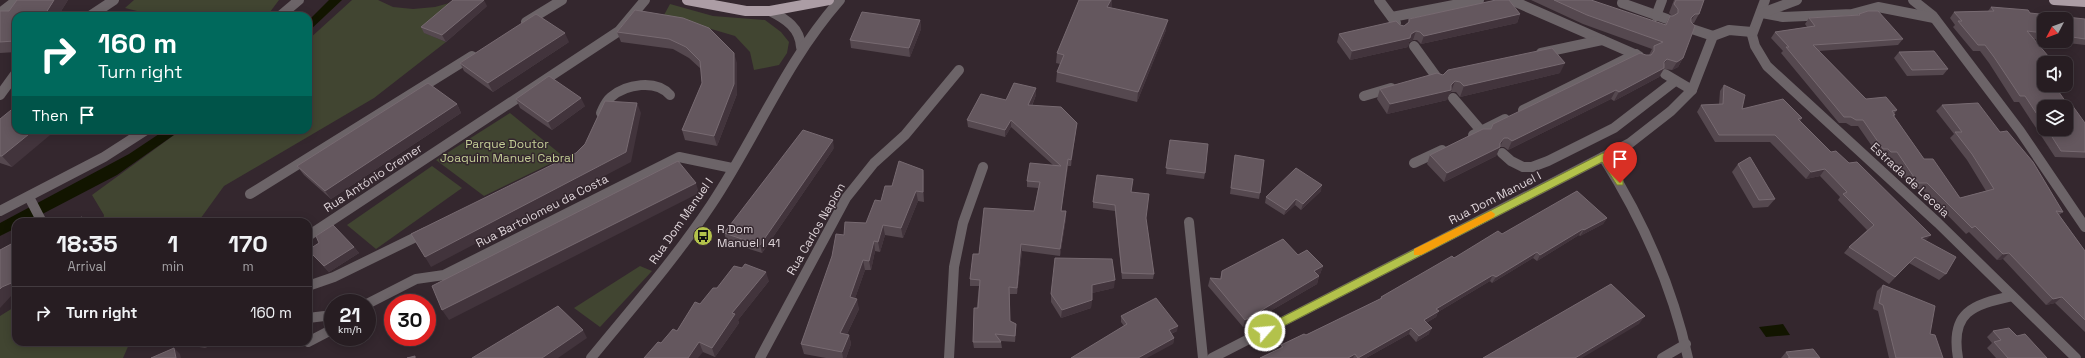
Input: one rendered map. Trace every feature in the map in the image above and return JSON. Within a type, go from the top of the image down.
[{"type":"main road","points":[[687,0],[746,11],[770,11],[829,0]]},
{"type":"main road","points":[[2054,0],[2084,2]]},
{"type":"street","points":[[0,13],[17,0]]},
{"type":"street","points":[[96,12],[114,0]]},
{"type":"street","points":[[282,12],[288,0]]},
{"type":"street","points":[[285,12],[299,0]]},
{"type":"street","points":[[518,28],[562,0]]},
{"type":"street","name":"Rua António Cremer","points":[[312,233],[619,31],[645,0]]},
{"type":"street","name":"Rua Dom Manuel I","points":[[591,358],[653,282],[702,216],[732,168],[801,47],[840,0]]},
{"type":"street","points":[[1379,0],[1400,28]]},
{"type":"street","points":[[1392,17],[1479,0]]},
{"type":"street","points":[[1414,163],[1457,142],[1482,132],[1639,56],[1511,0]]},
{"type":"street","points":[[1623,0],[1622,3],[1667,19]]},
{"type":"street","points":[[1656,16],[1662,0]]},
{"type":"street","points":[[1692,29],[1713,36],[1729,30],[1752,32],[1755,22],[1762,13],[1765,0]]},
{"type":"street","points":[[1762,13],[1797,0]]},
{"type":"street","points":[[1913,0],[1935,18],[1969,66],[2020,131],[2085,227]]},
{"type":"street","points":[[1762,13],[1783,17],[1852,14],[1878,7],[1935,18]]},
{"type":"street","points":[[770,11],[792,25],[801,40],[801,47]]},
{"type":"street","name":"Estrada de Leceia","points":[[1752,32],[1752,40],[1767,66],[1938,223],[2076,358]]},
{"type":"street","name":"Rua Dom Manuel I","points":[[1212,358],[1603,157],[1636,138],[1671,111],[1692,90],[1713,36]]},
{"type":"street","points":[[1534,55],[1602,40]]},
{"type":"street","points":[[1414,46],[1438,76],[1424,78]]},
{"type":"street","points":[[250,194],[479,52]]},
{"type":"street","name":"Rua Carlos Napion","points":[[760,358],[846,198],[874,163],[905,135],[959,70]]},
{"type":"street","points":[[1665,74],[1692,90]]},
{"type":"street","points":[[0,95],[12,78]]},
{"type":"street","points":[[1502,153],[1511,161],[1523,167],[1532,167],[1548,161],[1614,128],[1675,81]]},
{"type":"street","points":[[598,122],[606,102],[614,95],[627,89],[651,85],[663,87],[670,94]]},
{"type":"street","points":[[1364,96],[1402,85]]},
{"type":"street","points":[[1453,98],[1482,132]]},
{"type":"street","points":[[0,211],[30,202],[140,134]]},
{"type":"street","name":"Rua Bartolomeu da Costa","points":[[376,299],[416,279],[444,275],[679,157],[732,168]]},
{"type":"street","points":[[1603,157],[1620,183],[1659,260],[1683,326],[1688,358]]},
{"type":"street","points":[[949,358],[954,267],[963,223],[983,167]]},
{"type":"street","points":[[30,202],[39,218]]},
{"type":"street","points":[[1189,222],[1204,358]]},
{"type":"street","points":[[312,285],[334,277],[435,228]]},
{"type":"street","points":[[1958,358],[1954,342],[1959,320],[1972,308],[2012,296]]},
{"type":"street","points":[[312,318],[324,316]]},
{"type":"street","points":[[312,340],[324,334]]},
{"type":"street","points":[[1662,358],[1686,344]]},
{"type":"green space","points":[[134,0],[279,0],[270,12],[141,12],[125,8]]},
{"type":"green space","points":[[352,0],[378,0],[393,7],[413,9],[435,7],[460,0],[425,33],[446,42],[374,98],[224,186],[201,218],[104,218],[104,215],[92,195],[176,134],[312,134],[312,36]]},
{"type":"green space","points":[[670,4],[713,16],[765,20],[781,32],[789,42],[787,53],[779,65],[754,70],[750,52],[735,36],[664,15]]},
{"type":"green space","name":"Parque Doutor Joaquim Manuel Cabral","points":[[510,113],[564,157],[484,196],[436,160]]},
{"type":"green space","points":[[432,166],[462,188],[376,249],[347,225]]},
{"type":"green space","points":[[640,266],[652,271],[600,327],[574,308]]},
{"type":"green space","points":[[12,308],[12,346],[128,346],[123,358],[0,358],[0,316]]},
{"type":"shaded area","points":[[329,0],[342,0],[312,28],[312,17]]},
{"type":"shaded area","points":[[159,134],[175,134],[117,175],[35,218],[12,218],[12,230],[0,236],[0,223],[129,154]]},
{"type":"shaded area","points":[[1783,324],[1790,335],[1766,337],[1759,327]]},
{"type":"building","points":[[17,0],[54,0],[46,12],[12,12],[12,41],[0,42],[0,11],[9,11]]},
{"type":"building","points":[[453,0],[484,0],[442,35],[421,27]]},
{"type":"building","points":[[1079,0],[1111,0],[1107,7],[1168,20],[1138,92],[1057,72],[1064,55],[1057,53]]},
{"type":"building","points":[[1496,0],[1509,0],[1520,14],[1424,36],[1420,32],[1416,31],[1411,34],[1410,38],[1352,51],[1339,34],[1396,21],[1400,25],[1404,26],[1409,22],[1409,19]]},
{"type":"building","points":[[1554,0],[1591,0],[1666,25],[1670,16],[1678,13],[1678,9],[1674,4],[1676,0],[1704,0],[1699,14],[1695,14],[1691,18],[1691,22],[1695,26],[1683,58],[1677,62],[1667,59],[1664,62],[1664,68],[1619,92],[1616,90],[1512,141],[1508,138],[1504,138],[1500,143],[1500,147],[1447,173],[1430,155],[1483,129],[1491,129],[1493,124],[1640,53],[1651,55],[1654,51],[1654,46],[1663,42],[1587,15]]},
{"type":"building","points":[[1991,7],[2028,10],[2030,13],[2037,14],[2037,32],[2027,31],[2037,43],[2037,48],[2041,48],[2048,56],[2037,56],[2037,92],[2059,92],[2064,100],[2037,100],[2037,114],[2025,96],[2020,96],[1985,45],[1978,45],[1958,21],[1962,21],[1954,12],[1994,11]]},
{"type":"building","points":[[635,10],[683,18],[709,28],[734,53],[734,84],[714,136],[682,130],[702,83],[700,61],[686,47],[669,39],[617,32]]},
{"type":"building","points":[[1868,11],[1878,11],[1903,39],[1813,45],[1866,99],[1886,97],[1897,110],[1892,111],[1895,115],[1893,115],[1924,159],[1933,159],[1960,198],[1994,189],[1972,154],[1955,132],[1962,132],[1942,105],[1978,103],[2000,132],[2007,131],[2033,162],[2063,212],[2056,211],[2085,251],[2085,320],[2062,297],[2053,299],[2009,253],[2003,254],[1975,226],[1972,228],[1927,183],[1918,183],[1897,152],[1891,152],[1888,149],[1883,149],[1863,120],[1844,117],[1786,47],[1789,47],[1775,32],[1815,26],[1809,18],[1860,15],[1859,14]]},
{"type":"building","points":[[862,12],[920,20],[909,48],[850,40]]},
{"type":"building","points":[[536,14],[565,33],[488,83],[460,63]]},
{"type":"building","points":[[2073,18],[2085,19],[2085,39],[2073,37]]},
{"type":"building","points":[[1552,48],[1565,63],[1464,86],[1460,82],[1455,81],[1451,85],[1451,90],[1390,104],[1380,89],[1437,73],[1443,75],[1448,70]]},
{"type":"building","points":[[1934,51],[1948,69],[1912,70],[1899,52]]},
{"type":"building","points":[[549,76],[581,98],[548,122],[516,99]]},
{"type":"building","points":[[428,83],[457,104],[325,191],[297,166]]},
{"type":"building","points":[[1014,83],[1036,88],[1028,105],[1061,107],[1077,123],[1071,160],[1068,159],[1061,211],[1066,211],[1060,249],[1021,244],[1017,288],[1009,287],[1010,321],[1016,324],[1015,336],[995,334],[1001,342],[973,342],[974,308],[978,308],[980,280],[970,279],[973,254],[979,254],[984,208],[1034,211],[1040,182],[1027,181],[1030,163],[1061,166],[1011,120],[1005,130],[967,120],[981,94],[1006,100]]},
{"type":"building","points":[[1724,85],[1745,95],[1742,109],[1783,99],[1802,118],[1798,119],[1831,152],[1836,151],[1849,163],[1857,162],[1931,235],[1921,238],[1956,257],[1946,274],[1915,257],[1895,277],[1849,247],[1874,225],[1843,194],[1847,192],[1825,169],[1811,172],[1775,135],[1719,135],[1701,105],[1723,104]]},
{"type":"building","points":[[605,101],[637,103],[626,152],[425,257],[411,234],[576,153],[585,144]]},
{"type":"building","points":[[2073,106],[2085,123],[2085,152],[2061,151],[2051,136],[2073,136]]},
{"type":"building","points":[[12,109],[12,134],[29,134],[2,156],[0,156],[0,119]]},
{"type":"building","points":[[803,130],[833,140],[760,245],[724,233]]},
{"type":"building","points":[[1170,140],[1208,144],[1205,173],[1166,168]]},
{"type":"building","points":[[1235,155],[1264,160],[1260,193],[1231,188]]},
{"type":"building","points":[[1750,157],[1775,199],[1759,200],[1738,164]]},
{"type":"building","points":[[678,161],[696,183],[442,310],[432,286]]},
{"type":"building","points":[[899,161],[923,170],[923,192],[916,191],[901,228],[883,225],[878,242],[874,241],[869,261],[863,260],[850,297],[857,299],[840,333],[849,335],[842,352],[801,344],[832,256],[836,234],[844,235],[845,222],[866,223],[875,200],[881,201],[885,186],[892,186]]},
{"type":"building","points":[[1296,168],[1322,185],[1303,204],[1296,199],[1286,210],[1266,197]]},
{"type":"building","points":[[1097,175],[1133,179],[1131,192],[1149,194],[1146,218],[1154,274],[1122,273],[1115,205],[1093,202]]},
{"type":"building","points":[[1577,191],[1607,218],[1584,230],[1583,229],[1540,255],[1537,252],[1496,277],[1493,275],[1436,309],[1439,311],[1424,320],[1432,328],[1419,336],[1411,328],[1358,358],[1355,354],[1348,358],[1260,358],[1283,347],[1281,345],[1304,334],[1306,335],[1382,298],[1381,297],[1452,256],[1454,258],[1498,231],[1502,234]]},
{"type":"building","points":[[333,225],[354,247],[324,266],[312,254],[312,247],[319,243],[316,236]]},
{"type":"building","points":[[1283,239],[1298,255],[1307,250],[1323,266],[1314,271],[1319,276],[1245,320],[1210,278],[1221,279],[1222,271]]},
{"type":"building","points":[[12,244],[12,283],[0,289],[0,250]]},
{"type":"building","points":[[1055,258],[1112,259],[1115,280],[1092,285],[1092,300],[1062,310],[1051,294]]},
{"type":"building","points":[[745,264],[766,272],[732,313],[735,314],[712,348],[699,342],[688,358],[644,358],[658,342],[661,343],[673,329],[677,331],[695,302],[700,304],[713,288],[717,288],[734,266],[742,268]]},
{"type":"building","points":[[1611,284],[1645,316],[1575,358],[1483,358]]},
{"type":"building","points":[[1883,285],[1935,306],[1930,334],[1935,335],[1943,358],[1896,358],[1883,305],[1879,303]]},
{"type":"building","points":[[1156,298],[1178,326],[1169,330],[1174,338],[1138,358],[1071,358],[1127,324],[1121,316]]},
{"type":"building","points":[[558,306],[583,330],[542,358],[472,358]]},
{"type":"building","points":[[2009,328],[2017,336],[2025,334],[2047,358],[2008,358],[1994,342],[2001,340],[1993,331]]},
{"type":"building","points":[[174,348],[176,358],[151,358]]},
{"type":"building","points":[[1813,349],[1820,358],[1790,358],[1786,352]]},
{"type":"slow traffic","points":[[1418,252],[1491,214]]},
{"type":"place","name":"R Dom Manuel I 41","points":[[703,236]]},
{"type":"route","points":[[1265,331],[1603,157],[1620,183]]}]
